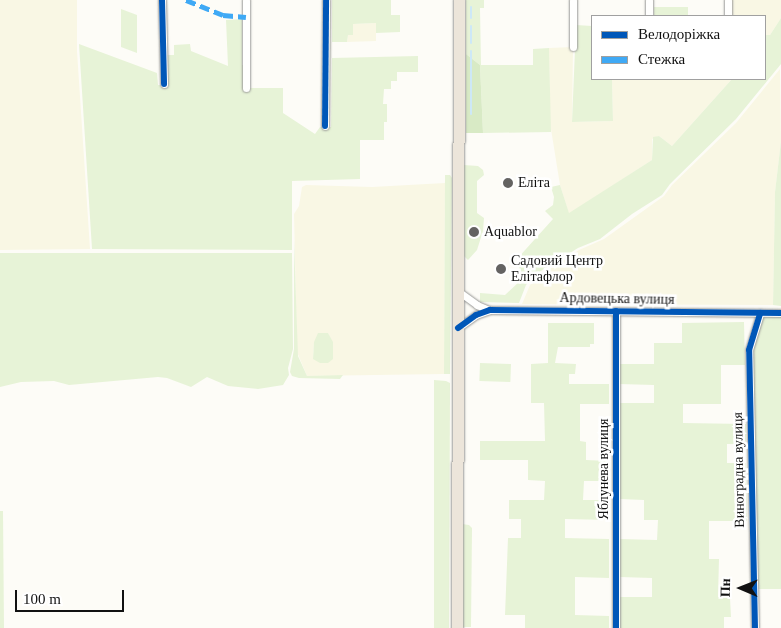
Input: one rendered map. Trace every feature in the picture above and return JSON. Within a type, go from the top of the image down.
[{"type":"highway","points":[[457,628],[459,0]]},
{"type":"street","points":[[162,0],[164,84]]},
{"type":"street","points":[[246,0],[246,88]]},
{"type":"street","points":[[325,126],[326,0]]},
{"type":"street","points":[[573,47],[574,0]]},
{"type":"street","points":[[649,0],[649,15]]},
{"type":"street","points":[[728,0],[728,15]]},
{"type":"street","points":[[458,291],[474,303],[490,310]]},
{"type":"street","name":"Ардовецька вулиця","points":[[458,328],[476,315],[490,310],[781,313]]},
{"type":"street","name":"Яблунева вулиця","points":[[616,312],[616,628]]},
{"type":"street","name":"Виноградна вулиця","points":[[755,628],[749,350],[760,313]]},
{"type":"shaded area","points":[[0,0],[77,0],[77,51],[90,249],[0,250]]},
{"type":"shaded area","points":[[728,0],[781,0],[781,18],[770,35],[766,35],[766,15],[728,15]]},
{"type":"shaded area","points":[[376,23],[376,41],[347,42],[353,24]]},
{"type":"shaded area","points":[[573,47],[572,122],[613,121],[612,80],[731,80],[672,146],[659,136],[652,139],[652,160],[569,214],[560,185],[550,123],[549,48]]},
{"type":"shaded area","points":[[780,69],[781,141],[775,192],[773,305],[522,304],[530,285],[539,276],[579,250],[604,239],[664,196],[672,185],[736,123]]},
{"type":"shaded area","points":[[445,183],[444,374],[307,376],[297,352],[294,214],[299,206],[302,187],[306,185],[372,187]],"holes":[[[328,333],[333,344],[333,359],[313,359],[314,342]]]},
{"type":"green space","points":[[332,0],[391,0],[391,15],[400,15],[400,32],[376,33],[376,23],[353,24],[353,35],[348,35],[347,42],[332,42]]},
{"type":"green space","points":[[466,0],[484,0],[484,8],[480,8],[481,65],[533,65],[533,49],[549,48],[551,132],[483,133],[480,65],[466,54]]},
{"type":"green space","points":[[654,7],[688,7],[688,15],[654,15]]},
{"type":"green space","points":[[121,9],[137,15],[137,53],[121,47]]},
{"type":"green space","points":[[781,18],[781,64],[736,119],[670,184],[662,195],[632,214],[600,239],[578,248],[536,274],[526,285],[519,303],[480,302],[480,293],[505,295],[522,279],[517,259],[553,219],[545,211],[553,205],[554,197],[551,187],[560,185],[569,213],[652,160],[653,137],[659,136],[672,146],[731,80],[766,80],[766,35],[770,35]]},
{"type":"green space","points":[[242,19],[242,65],[246,65],[246,88],[283,88],[283,113],[315,134],[320,127],[331,127],[332,58],[418,56],[418,72],[397,72],[397,81],[391,81],[391,89],[384,89],[383,104],[387,104],[387,122],[384,122],[384,140],[360,140],[360,179],[292,181],[292,250],[92,249],[79,44],[157,73],[158,85],[168,85],[167,55],[174,55],[174,45],[190,44],[191,51],[228,66],[226,20]]},
{"type":"green space","points":[[576,25],[591,26],[591,80],[612,80],[613,121],[572,122]]},
{"type":"green space","points":[[466,54],[480,65],[483,133],[466,133]]},
{"type":"green space","points":[[781,141],[781,306],[773,305],[775,192]]},
{"type":"green space","points":[[464,165],[478,166],[483,170],[484,175],[477,181],[477,213],[484,218],[483,231],[477,250],[468,260],[463,255]]},
{"type":"green space","points":[[445,175],[450,175],[452,178],[450,374],[444,374]]},
{"type":"green space","points":[[294,240],[298,356],[307,376],[343,375],[340,379],[299,378],[292,376],[290,372],[294,349]]},
{"type":"green space","points":[[0,253],[292,253],[293,349],[288,368],[289,375],[283,385],[258,389],[228,386],[207,377],[191,387],[167,378],[158,377],[69,385],[54,381],[21,382],[0,387]]},
{"type":"green space","points":[[781,316],[781,589],[757,589],[752,351],[762,317]]},
{"type":"green space","points":[[744,322],[745,365],[721,365],[721,404],[683,404],[683,423],[746,424],[746,444],[727,444],[727,463],[746,463],[747,521],[709,521],[709,559],[719,559],[718,597],[730,598],[731,617],[724,617],[724,628],[620,628],[620,597],[652,597],[652,578],[620,577],[620,539],[657,540],[658,520],[644,520],[644,500],[620,499],[620,403],[654,403],[654,385],[619,384],[620,364],[654,364],[654,343],[682,343],[682,323]]},
{"type":"green space","points":[[548,323],[594,323],[594,344],[590,344],[590,347],[558,347],[555,363],[576,364],[575,374],[569,374],[569,384],[609,384],[609,404],[580,404],[580,441],[586,442],[586,460],[608,461],[609,481],[584,481],[583,500],[609,500],[609,520],[565,519],[565,538],[609,539],[609,578],[575,577],[575,615],[609,616],[609,628],[525,628],[525,615],[505,615],[508,538],[521,538],[521,519],[509,519],[509,500],[544,500],[545,481],[528,480],[528,460],[480,460],[480,441],[545,441],[544,403],[531,403],[531,364],[548,363]]},
{"type":"green space","points":[[318,333],[328,333],[333,342],[333,359],[328,363],[320,363],[313,359],[314,342]]},
{"type":"green space","points":[[480,363],[511,364],[510,382],[479,381]]},
{"type":"green space","points":[[434,380],[450,383],[449,628],[434,628]]},
{"type":"green space","points":[[0,511],[3,511],[4,628],[0,628]]},
{"type":"green space","points":[[462,524],[469,525],[472,528],[471,627],[461,627]]},
{"type":"waterway","points":[[471,7],[471,18]]},
{"type":"waterway","points":[[471,26],[471,43]]},
{"type":"waterway","points":[[471,51],[471,114]]},
{"type":"marked path","points":[[186,0],[223,15],[246,17]]},
{"type":"cycle path","points":[[162,0],[164,84]]},
{"type":"cycle path","points":[[325,126],[326,0]]},
{"type":"cycle path","points":[[458,328],[476,315],[490,310],[781,313]]},
{"type":"cycle path","points":[[616,311],[616,628]]},
{"type":"cycle path","points":[[755,628],[749,350],[760,313]]},
{"type":"place","name":"Еліта","points":[[508,183]]},
{"type":"place","name":"Aquablor","points":[[474,232]]},
{"type":"place","name":"Садовий Центр Елітафлор","points":[[501,269]]}]
